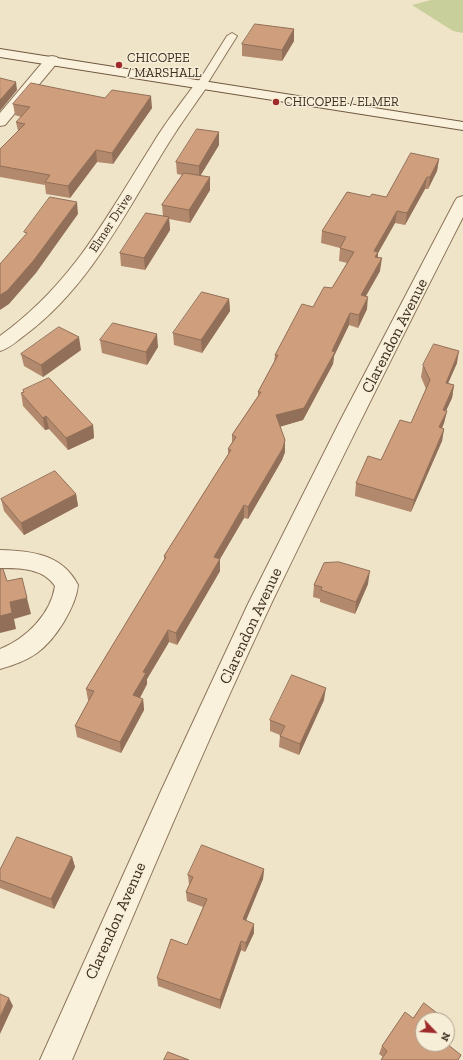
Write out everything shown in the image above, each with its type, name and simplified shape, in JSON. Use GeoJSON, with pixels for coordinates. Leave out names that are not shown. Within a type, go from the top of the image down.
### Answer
{"type":"FeatureCollection","features":[{"type":"Feature","properties":{"kind":"street"},"geometry":{"type":"LineString","coordinates":[[0,53],[463,126]]}},
{"type":"Feature","properties":{"kind":"street"},"geometry":{"type":"LineString","coordinates":[[0,122],[52,60]]}},
{"type":"Feature","properties":{"kind":"street","name":"Elmer Drive"},"geometry":{"type":"LineString","coordinates":[[0,345],[36,318],[69,284],[107,233],[161,144],[202,84]]}},
{"type":"Feature","properties":{"kind":"street","name":"Clarendon Avenue"},"geometry":{"type":"LineString","coordinates":[[56,1060],[166,807],[260,604],[347,428],[463,200]]}},
{"type":"Feature","properties":{"kind":"street"},"geometry":{"type":"LineString","coordinates":[[0,559],[24,559],[39,563],[54,570],[67,585],[66,594],[62,603],[44,633],[24,649],[0,659]]}},
{"type":"Feature","properties":{"kind":"lane"},"geometry":{"type":"LineString","coordinates":[[202,84],[232,36]]}},
{"type":"Feature","properties":{"kind":"green space"},"geometry":{"type":"Polygon","coordinates":[[[431,0],[463,0],[463,33],[453,31],[412,5],[431,0]]]}},
{"type":"Feature","properties":{"kind":"building"},"geometry":{"type":"Polygon","coordinates":[[[255,24],[294,29],[282,50],[242,44],[255,24]]]}},
{"type":"Feature","properties":{"kind":"building"},"geometry":{"type":"Polygon","coordinates":[[[0,78],[16,82],[0,100],[0,78]]]}},
{"type":"Feature","properties":{"kind":"building"},"geometry":{"type":"Polygon","coordinates":[[[31,83],[105,98],[112,90],[151,96],[112,153],[96,150],[68,186],[45,182],[50,175],[0,166],[0,149],[25,124],[16,122],[30,107],[13,104],[31,83]]]}},
{"type":"Feature","properties":{"kind":"building"},"geometry":{"type":"Polygon","coordinates":[[[197,129],[219,132],[199,166],[176,162],[197,129]]]}},
{"type":"Feature","properties":{"kind":"building"},"geometry":{"type":"Polygon","coordinates":[[[411,153],[439,159],[430,177],[427,177],[407,213],[397,211],[374,251],[378,252],[375,257],[382,258],[361,295],[368,297],[359,315],[350,313],[332,351],[335,352],[304,408],[276,415],[285,440],[283,448],[248,507],[244,505],[214,557],[220,559],[176,633],[168,630],[143,672],[146,673],[133,695],[143,699],[120,742],[75,726],[94,691],[86,689],[166,557],[164,556],[231,450],[228,449],[236,437],[232,435],[261,392],[258,392],[278,355],[275,355],[302,304],[313,307],[324,287],[332,288],[354,252],[340,248],[346,237],[322,231],[347,192],[370,197],[372,194],[386,197],[411,153]]]}},
{"type":"Feature","properties":{"kind":"building"},"geometry":{"type":"Polygon","coordinates":[[[184,173],[210,177],[189,210],[162,205],[184,173]]]}},
{"type":"Feature","properties":{"kind":"building"},"geometry":{"type":"Polygon","coordinates":[[[50,197],[77,202],[34,260],[7,291],[0,295],[0,264],[27,233],[24,232],[50,197]]]}},
{"type":"Feature","properties":{"kind":"building"},"geometry":{"type":"Polygon","coordinates":[[[146,213],[169,217],[144,258],[120,253],[146,213]]]}},
{"type":"Feature","properties":{"kind":"building"},"geometry":{"type":"Polygon","coordinates":[[[202,292],[229,299],[201,340],[173,333],[202,292]]]}},
{"type":"Feature","properties":{"kind":"building"},"geometry":{"type":"Polygon","coordinates":[[[113,323],[157,334],[146,352],[100,340],[113,323]]]}},
{"type":"Feature","properties":{"kind":"building"},"geometry":{"type":"Polygon","coordinates":[[[59,327],[79,337],[41,365],[21,354],[59,327]]]}},
{"type":"Feature","properties":{"kind":"building"},"geometry":{"type":"Polygon","coordinates":[[[434,344],[459,351],[446,383],[454,385],[443,410],[447,411],[439,427],[444,429],[414,500],[356,483],[368,456],[381,460],[400,420],[411,423],[430,380],[423,365],[434,344]]]}},
{"type":"Feature","properties":{"kind":"building"},"geometry":{"type":"Polygon","coordinates":[[[49,378],[93,425],[66,438],[46,416],[43,418],[21,393],[24,392],[23,390],[49,378]]]}},
{"type":"Feature","properties":{"kind":"building"},"geometry":{"type":"Polygon","coordinates":[[[55,471],[76,494],[21,523],[1,499],[55,471]]]}},
{"type":"Feature","properties":{"kind":"building"},"geometry":{"type":"Polygon","coordinates":[[[339,562],[370,571],[356,602],[321,590],[322,587],[314,585],[324,563],[339,562]]]}},
{"type":"Feature","properties":{"kind":"building"},"geometry":{"type":"Polygon","coordinates":[[[3,569],[7,581],[22,578],[27,598],[10,602],[12,613],[0,616],[0,570],[3,569]]]}},
{"type":"Feature","properties":{"kind":"building"},"geometry":{"type":"Polygon","coordinates":[[[292,675],[326,688],[300,744],[280,736],[285,726],[270,720],[292,675]]]}},
{"type":"Feature","properties":{"kind":"building"},"geometry":{"type":"Polygon","coordinates":[[[17,837],[72,857],[51,899],[0,880],[0,870],[17,837]]]}},
{"type":"Feature","properties":{"kind":"building"},"geometry":{"type":"Polygon","coordinates":[[[202,845],[264,869],[243,919],[254,924],[246,943],[241,941],[220,1000],[157,978],[171,939],[187,945],[207,899],[186,892],[193,877],[188,875],[202,845]]]}},
{"type":"Feature","properties":{"kind":"building"},"geometry":{"type":"Polygon","coordinates":[[[0,994],[9,998],[0,1017],[0,994]]]}},
{"type":"Feature","properties":{"kind":"building"},"geometry":{"type":"Polygon","coordinates":[[[424,1003],[436,1012],[417,1012],[424,1003]]]}},
{"type":"Feature","properties":{"kind":"building"},"geometry":{"type":"Polygon","coordinates":[[[405,1012],[413,1018],[415,1015],[415,1052],[455,1052],[455,1050],[461,1055],[458,1060],[381,1060],[387,1051],[382,1046],[405,1012]]]}},
{"type":"Feature","properties":{"kind":"building"},"geometry":{"type":"Polygon","coordinates":[[[168,1052],[189,1060],[164,1060],[168,1052]]]}},
{"type":"Feature","properties":{"kind":"place","name":"CHICOPEE / MARSHALL"},"geometry":{"type":"Point","coordinates":[119,65]}},
{"type":"Feature","properties":{"kind":"place","name":"CHICOPEE / ELMER"},"geometry":{"type":"Point","coordinates":[276,102]}}]}
